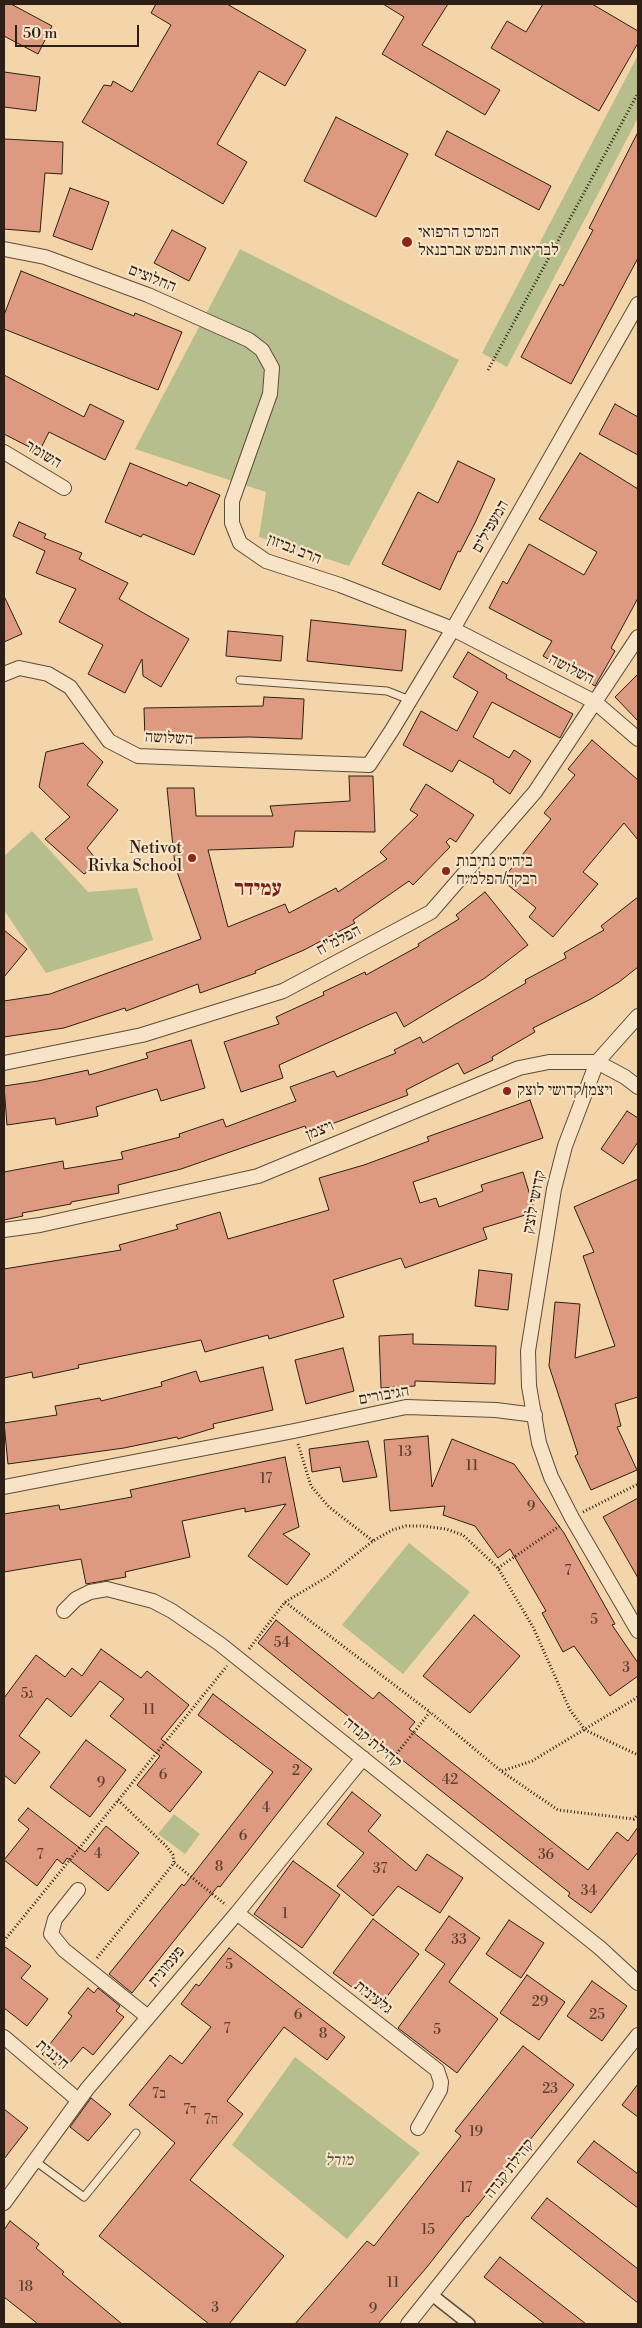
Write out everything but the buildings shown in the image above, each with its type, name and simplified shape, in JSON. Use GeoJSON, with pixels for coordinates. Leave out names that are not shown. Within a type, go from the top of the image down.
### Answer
{"type":"FeatureCollection","features":[{"type":"Feature","properties":{"kind":"street","name":"החלוצים"},"geometry":{"type":"LineString","coordinates":[[4,249],[45,257],[148,295],[249,340],[262,350],[272,368]]}},
{"type":"Feature","properties":{"kind":"street","name":"המעפילים"},"geometry":{"type":"LineString","coordinates":[[369,765],[453,629],[638,304]]}},
{"type":"Feature","properties":{"kind":"street","name":"הרב גביזון"},"geometry":{"type":"LineString","coordinates":[[272,368],[270,394],[232,500],[232,523],[240,543],[266,561],[340,586],[453,629]]}},
{"type":"Feature","properties":{"kind":"street","name":"השומר"},"geometry":{"type":"LineString","coordinates":[[4,452],[64,488]]}},
{"type":"Feature","properties":{"kind":"street","name":"השלושה"},"geometry":{"type":"LineString","coordinates":[[453,629],[595,702],[638,739]]}},
{"type":"Feature","properties":{"kind":"street","name":"הפלמ\"ח"},"geometry":{"type":"LineString","coordinates":[[4,1063],[142,1035],[282,992],[431,912],[535,792],[638,637]]}},
{"type":"Feature","properties":{"kind":"street","name":"השלושה"},"geometry":{"type":"LineString","coordinates":[[4,674],[19,668],[48,674],[70,687],[109,741],[138,756],[369,765]]}},
{"type":"Feature","properties":{"kind":"street","name":"קדושי לוצק"},"geometry":{"type":"LineString","coordinates":[[534,1416],[528,1386],[528,1351],[554,1189],[565,1146],[596,1062],[638,1016]]}},
{"type":"Feature","properties":{"kind":"street","name":"ויצמן"},"geometry":{"type":"LineString","coordinates":[[4,1230],[40,1225],[258,1176],[519,1068],[549,1062],[596,1062],[625,1077],[638,1087]]}},
{"type":"Feature","properties":{"kind":"street","name":"הגיבורים"},"geometry":{"type":"LineString","coordinates":[[4,1487],[294,1431],[406,1407],[496,1410],[534,1416]]}},
{"type":"Feature","properties":{"kind":"street"},"geometry":{"type":"LineString","coordinates":[[534,1416],[542,1452],[552,1477],[572,1518],[638,1631]]}},
{"type":"Feature","properties":{"kind":"street","name":"קהילת קנדה"},"geometry":{"type":"LineString","coordinates":[[64,1611],[76,1599],[90,1592],[107,1589],[128,1593],[172,1611],[235,1656],[363,1758],[600,1948],[638,1983]]}},
{"type":"Feature","properties":{"kind":"street","name":"פעמונית"},"geometry":{"type":"LineString","coordinates":[[4,2203],[78,2100],[237,1913],[363,1758]]}},
{"type":"Feature","properties":{"kind":"street"},"geometry":{"type":"LineString","coordinates":[[78,1890],[55,1919],[51,1934],[64,1950],[148,2017]]}},
{"type":"Feature","properties":{"kind":"street","name":"גלעינית"},"geometry":{"type":"LineString","coordinates":[[237,1913],[437,2070],[441,2082],[440,2090],[418,2128]]}},
{"type":"Feature","properties":{"kind":"street","name":"קהילת קנדה"},"geometry":{"type":"LineString","coordinates":[[408,2324],[638,2035]]}},
{"type":"Feature","properties":{"kind":"street","name":"חיננית"},"geometry":{"type":"LineString","coordinates":[[4,2037],[78,2100]]}},
{"type":"Feature","properties":{"kind":"street"},"geometry":{"type":"LineString","coordinates":[[432,2295],[469,2324]]}},
{"type":"Feature","properties":{"kind":"lane"},"geometry":{"type":"LineString","coordinates":[[240,680],[387,691],[410,700]]}},
{"type":"Feature","properties":{"kind":"lane"},"geometry":{"type":"LineString","coordinates":[[35,2161],[84,2197],[136,2133]]}},
{"type":"Feature","properties":{"kind":"path"},"geometry":{"type":"LineString","coordinates":[[488,370],[638,93]]}},
{"type":"Feature","properties":{"kind":"path"},"geometry":{"type":"LineString","coordinates":[[294,1431],[311,1486],[329,1507],[373,1541]]}},
{"type":"Feature","properties":{"kind":"path"},"geometry":{"type":"LineString","coordinates":[[498,1568],[572,1518],[638,1484]]}},
{"type":"Feature","properties":{"kind":"path"},"geometry":{"type":"LineString","coordinates":[[4,1941],[235,1656],[252,1647],[285,1602],[327,1577],[373,1541],[392,1530],[406,1526],[446,1529],[463,1535],[498,1568],[532,1628],[570,1710],[585,1730],[638,1755]]}},
{"type":"Feature","properties":{"kind":"path"},"geometry":{"type":"LineString","coordinates":[[285,1602],[430,1712],[501,1771],[558,1810],[634,1819],[638,1814]]}},
{"type":"Feature","properties":{"kind":"path"},"geometry":{"type":"LineString","coordinates":[[501,1771],[532,1760],[638,1697]]}},
{"type":"Feature","properties":{"kind":"path"},"geometry":{"type":"LineString","coordinates":[[381,1773],[430,1712]]}},
{"type":"Feature","properties":{"kind":"path"},"geometry":{"type":"LineString","coordinates":[[118,1800],[167,1847],[174,1863],[237,1913]]}},
{"type":"Feature","properties":{"kind":"path"},"geometry":{"type":"LineString","coordinates":[[88,1969],[174,1863]]}},
{"type":"Feature","properties":{"kind":"green space"},"geometry":{"type":"Polygon","coordinates":[[[638,55],[638,118],[507,367],[482,353],[638,55]]]}},
{"type":"Feature","properties":{"kind":"green space"},"geometry":{"type":"Polygon","coordinates":[[[240,249],[459,360],[349,566],[259,537],[266,492],[135,449],[240,249]]]}},
{"type":"Feature","properties":{"kind":"green space"},"geometry":{"type":"Polygon","coordinates":[[[32,831],[88,892],[137,888],[153,940],[46,973],[4,910],[4,856],[32,831]]]}},
{"type":"Feature","properties":{"kind":"green space"},"geometry":{"type":"Polygon","coordinates":[[[409,1543],[470,1592],[403,1674],[342,1625],[409,1543]]]}},
{"type":"Feature","properties":{"kind":"green space"},"geometry":{"type":"Polygon","coordinates":[[[174,1814],[200,1834],[185,1854],[158,1834],[174,1814]]]}},
{"type":"Feature","properties":{"kind":"green space","name":"מורל"},"geometry":{"type":"Polygon","coordinates":[[[295,2057],[420,2153],[347,2239],[232,2145],[295,2057]]]}},
{"type":"Feature","properties":{"kind":"place","name":"המרכז הרפואי לבריאות הנפש אברבנאל"},"geometry":{"type":"Point","coordinates":[407,242]}},
{"type":"Feature","properties":{"kind":"place","name":"Netivot Rivka School"},"geometry":{"type":"Point","coordinates":[192,858]}},
{"type":"Feature","properties":{"kind":"place","name":"ביה״ס נתיבות רבקה/הפלמ״ח"},"geometry":{"type":"Point","coordinates":[446,871]}},
{"type":"Feature","properties":{"kind":"place","name":"ויצמן/קדושי לוצק"},"geometry":{"type":"Point","coordinates":[507,1091]}},
{"type":"Feature","properties":{"kind":"district","name":"עמידר"},"geometry":{"type":"Point","coordinates":[258,890]}}]}
